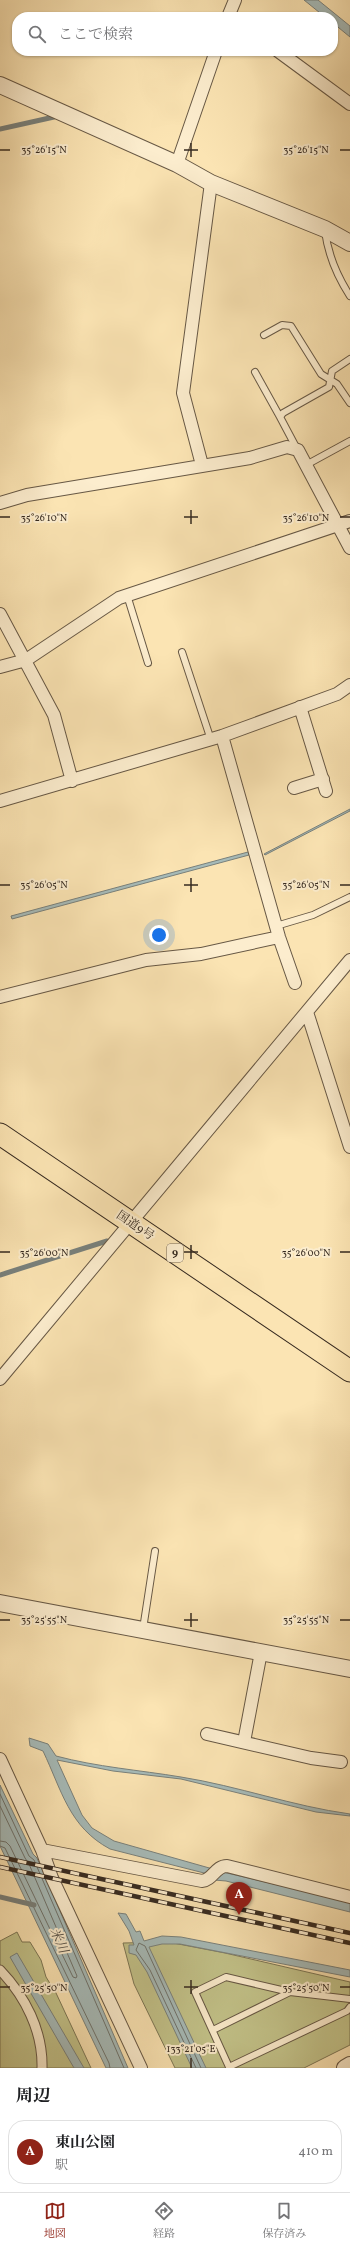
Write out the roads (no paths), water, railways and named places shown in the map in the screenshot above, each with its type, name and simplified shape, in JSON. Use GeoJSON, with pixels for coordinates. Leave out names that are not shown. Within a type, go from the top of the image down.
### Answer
{"type":"FeatureCollection","features":[{"type":"Feature","properties":{"kind":"highway","name":"国道9号"},"geometry":{"type":"LineString","coordinates":[[0,1134],[350,1371]]}},
{"type":"Feature","properties":{"kind":"street"},"geometry":{"type":"LineString","coordinates":[[230,12],[235,0]]}},
{"type":"Feature","properties":{"kind":"street"},"geometry":{"type":"LineString","coordinates":[[177,164],[214,56]]}},
{"type":"Feature","properties":{"kind":"street"},"geometry":{"type":"LineString","coordinates":[[285,56],[350,104]]}},
{"type":"Feature","properties":{"kind":"street"},"geometry":{"type":"LineString","coordinates":[[0,85],[177,164],[211,183],[325,229],[350,243]]}},
{"type":"Feature","properties":{"kind":"street"},"geometry":{"type":"LineString","coordinates":[[202,464],[183,392],[211,183]]}},
{"type":"Feature","properties":{"kind":"street"},"geometry":{"type":"LineString","coordinates":[[0,502],[27,495],[202,464],[250,458],[287,447],[298,450],[345,524],[350,548]]}},
{"type":"Feature","properties":{"kind":"street"},"geometry":{"type":"LineString","coordinates":[[0,667],[26,660],[119,598],[345,524]]}},
{"type":"Feature","properties":{"kind":"street"},"geometry":{"type":"LineString","coordinates":[[0,614],[26,660],[54,715],[72,781]]}},
{"type":"Feature","properties":{"kind":"street"},"geometry":{"type":"LineString","coordinates":[[0,801],[217,738],[338,694],[350,685]]}},
{"type":"Feature","properties":{"kind":"street"},"geometry":{"type":"LineString","coordinates":[[300,707],[326,790]]}},
{"type":"Feature","properties":{"kind":"street"},"geometry":{"type":"LineString","coordinates":[[217,738],[295,984]]}},
{"type":"Feature","properties":{"kind":"street"},"geometry":{"type":"LineString","coordinates":[[294,788],[323,779]]}},
{"type":"Feature","properties":{"kind":"street"},"geometry":{"type":"LineString","coordinates":[[0,997],[146,960],[201,954],[278,931]]}},
{"type":"Feature","properties":{"kind":"street"},"geometry":{"type":"LineString","coordinates":[[0,1379],[129,1222],[350,960]]}},
{"type":"Feature","properties":{"kind":"street"},"geometry":{"type":"LineString","coordinates":[[307,1012],[350,1147]]}},
{"type":"Feature","properties":{"kind":"street"},"geometry":{"type":"LineString","coordinates":[[0,1603],[350,1669]]}},
{"type":"Feature","properties":{"kind":"street"},"geometry":{"type":"LineString","coordinates":[[244,1742],[261,1652]]}},
{"type":"Feature","properties":{"kind":"street"},"geometry":{"type":"LineString","coordinates":[[207,1734],[311,1758],[341,1762]]}},
{"type":"Feature","properties":{"kind":"street"},"geometry":{"type":"LineString","coordinates":[[0,1759],[42,1850],[52,1878],[141,2068]]}},
{"type":"Feature","properties":{"kind":"street"},"geometry":{"type":"LineString","coordinates":[[42,1850],[202,1881],[209,1879],[219,1868],[227,1866],[350,1897]]}},
{"type":"Feature","properties":{"kind":"street"},"geometry":{"type":"LineString","coordinates":[[0,1970],[16,1987],[32,2015],[42,2058],[42,2068]]}},
{"type":"Feature","properties":{"kind":"street"},"geometry":{"type":"LineString","coordinates":[[345,2068],[350,2065]]}},
{"type":"Feature","properties":{"kind":"lane"},"geometry":{"type":"LineString","coordinates":[[325,229],[326,243],[338,278],[350,296]]}},
{"type":"Feature","properties":{"kind":"lane"},"geometry":{"type":"LineString","coordinates":[[264,335],[282,325],[291,326],[321,374],[337,384],[350,403]]}},
{"type":"Feature","properties":{"kind":"lane"},"geometry":{"type":"LineString","coordinates":[[280,417],[283,413],[330,387],[332,371],[350,358]]}},
{"type":"Feature","properties":{"kind":"lane"},"geometry":{"type":"LineString","coordinates":[[255,372],[298,450]]}},
{"type":"Feature","properties":{"kind":"lane"},"geometry":{"type":"LineString","coordinates":[[306,464],[350,442]]}},
{"type":"Feature","properties":{"kind":"lane"},"geometry":{"type":"LineString","coordinates":[[127,595],[148,663]]}},
{"type":"Feature","properties":{"kind":"lane"},"geometry":{"type":"LineString","coordinates":[[182,652],[217,738]]}},
{"type":"Feature","properties":{"kind":"lane"},"geometry":{"type":"LineString","coordinates":[[278,931],[350,897]]}},
{"type":"Feature","properties":{"kind":"lane"},"geometry":{"type":"LineString","coordinates":[[143,1629],[155,1551]]}},
{"type":"Feature","properties":{"kind":"lane"},"geometry":{"type":"LineString","coordinates":[[350,1999],[290,1992],[226,1977],[195,1992],[229,2067],[350,2008]]}},
{"type":"Feature","properties":{"kind":"lane"},"geometry":{"type":"LineString","coordinates":[[212,2030],[290,1992]]}},
{"type":"Feature","properties":{"kind":"water"},"geometry":{"type":"Polygon","coordinates":[[[304,0],[318,0],[333,12],[319,12],[304,0]]]}},
{"type":"Feature","properties":{"kind":"water"},"geometry":{"type":"Polygon","coordinates":[[[338,16],[350,26],[350,37],[338,27],[338,16]]]}},
{"type":"Feature","properties":{"kind":"water"},"geometry":{"type":"Polygon","coordinates":[[[350,809],[350,811],[265,855],[264,854],[350,809]]]}},
{"type":"Feature","properties":{"kind":"water"},"geometry":{"type":"Polygon","coordinates":[[[248,852],[249,855],[12,919],[11,916],[248,852]]]}},
{"type":"Feature","properties":{"kind":"water"},"geometry":{"type":"Polygon","coordinates":[[[29,1738],[48,1744],[56,1756],[71,1760],[223,1785],[307,1806],[350,1814],[350,1816],[316,1812],[181,1779],[113,1771],[57,1760],[82,1815],[92,1828],[114,1841],[227,1873],[350,1902],[350,1912],[226,1881],[214,1880],[208,1874],[110,1849],[96,1840],[76,1819],[68,1807],[43,1751],[30,1746],[29,1738]]]}},
{"type":"Feature","properties":{"kind":"water","name":"米川"},"geometry":{"type":"Polygon","coordinates":[[[0,1785],[33,1854],[37,1858],[128,2068],[106,2068],[0,1846],[0,1785]]]}},
{"type":"Feature","properties":{"kind":"water"},"geometry":{"type":"Polygon","coordinates":[[[118,1913],[126,1914],[136,1932],[140,1931],[144,1941],[162,1936],[181,1937],[350,1970],[350,1977],[180,1944],[162,1944],[149,1947],[206,2068],[192,2068],[147,1972],[136,1955],[129,1953],[129,1945],[134,1945],[129,1931],[118,1913]]]}},
{"type":"Feature","properties":{"kind":"water"},"geometry":{"type":"Polygon","coordinates":[[[17,1953],[84,2068],[74,2068],[10,1957],[17,1953]]]}},
{"type":"Feature","properties":{"kind":"waterway"},"geometry":{"type":"LineString","coordinates":[[0,129],[54,117]]}},
{"type":"Feature","properties":{"kind":"waterway"},"geometry":{"type":"LineString","coordinates":[[0,1275],[107,1241]]}},
{"type":"Feature","properties":{"kind":"waterway"},"geometry":{"type":"LineString","coordinates":[[0,1897],[34,1905]]}},
{"type":"Feature","properties":{"kind":"railway"},"geometry":{"type":"LineString","coordinates":[[0,1857],[350,1933]]}},
{"type":"Feature","properties":{"kind":"railway"},"geometry":{"type":"LineString","coordinates":[[0,1867],[350,1943]]}},
{"type":"Feature","properties":{"kind":"place","name":"東山公園"},"geometry":{"type":"Point","coordinates":[239,1915]}}]}
